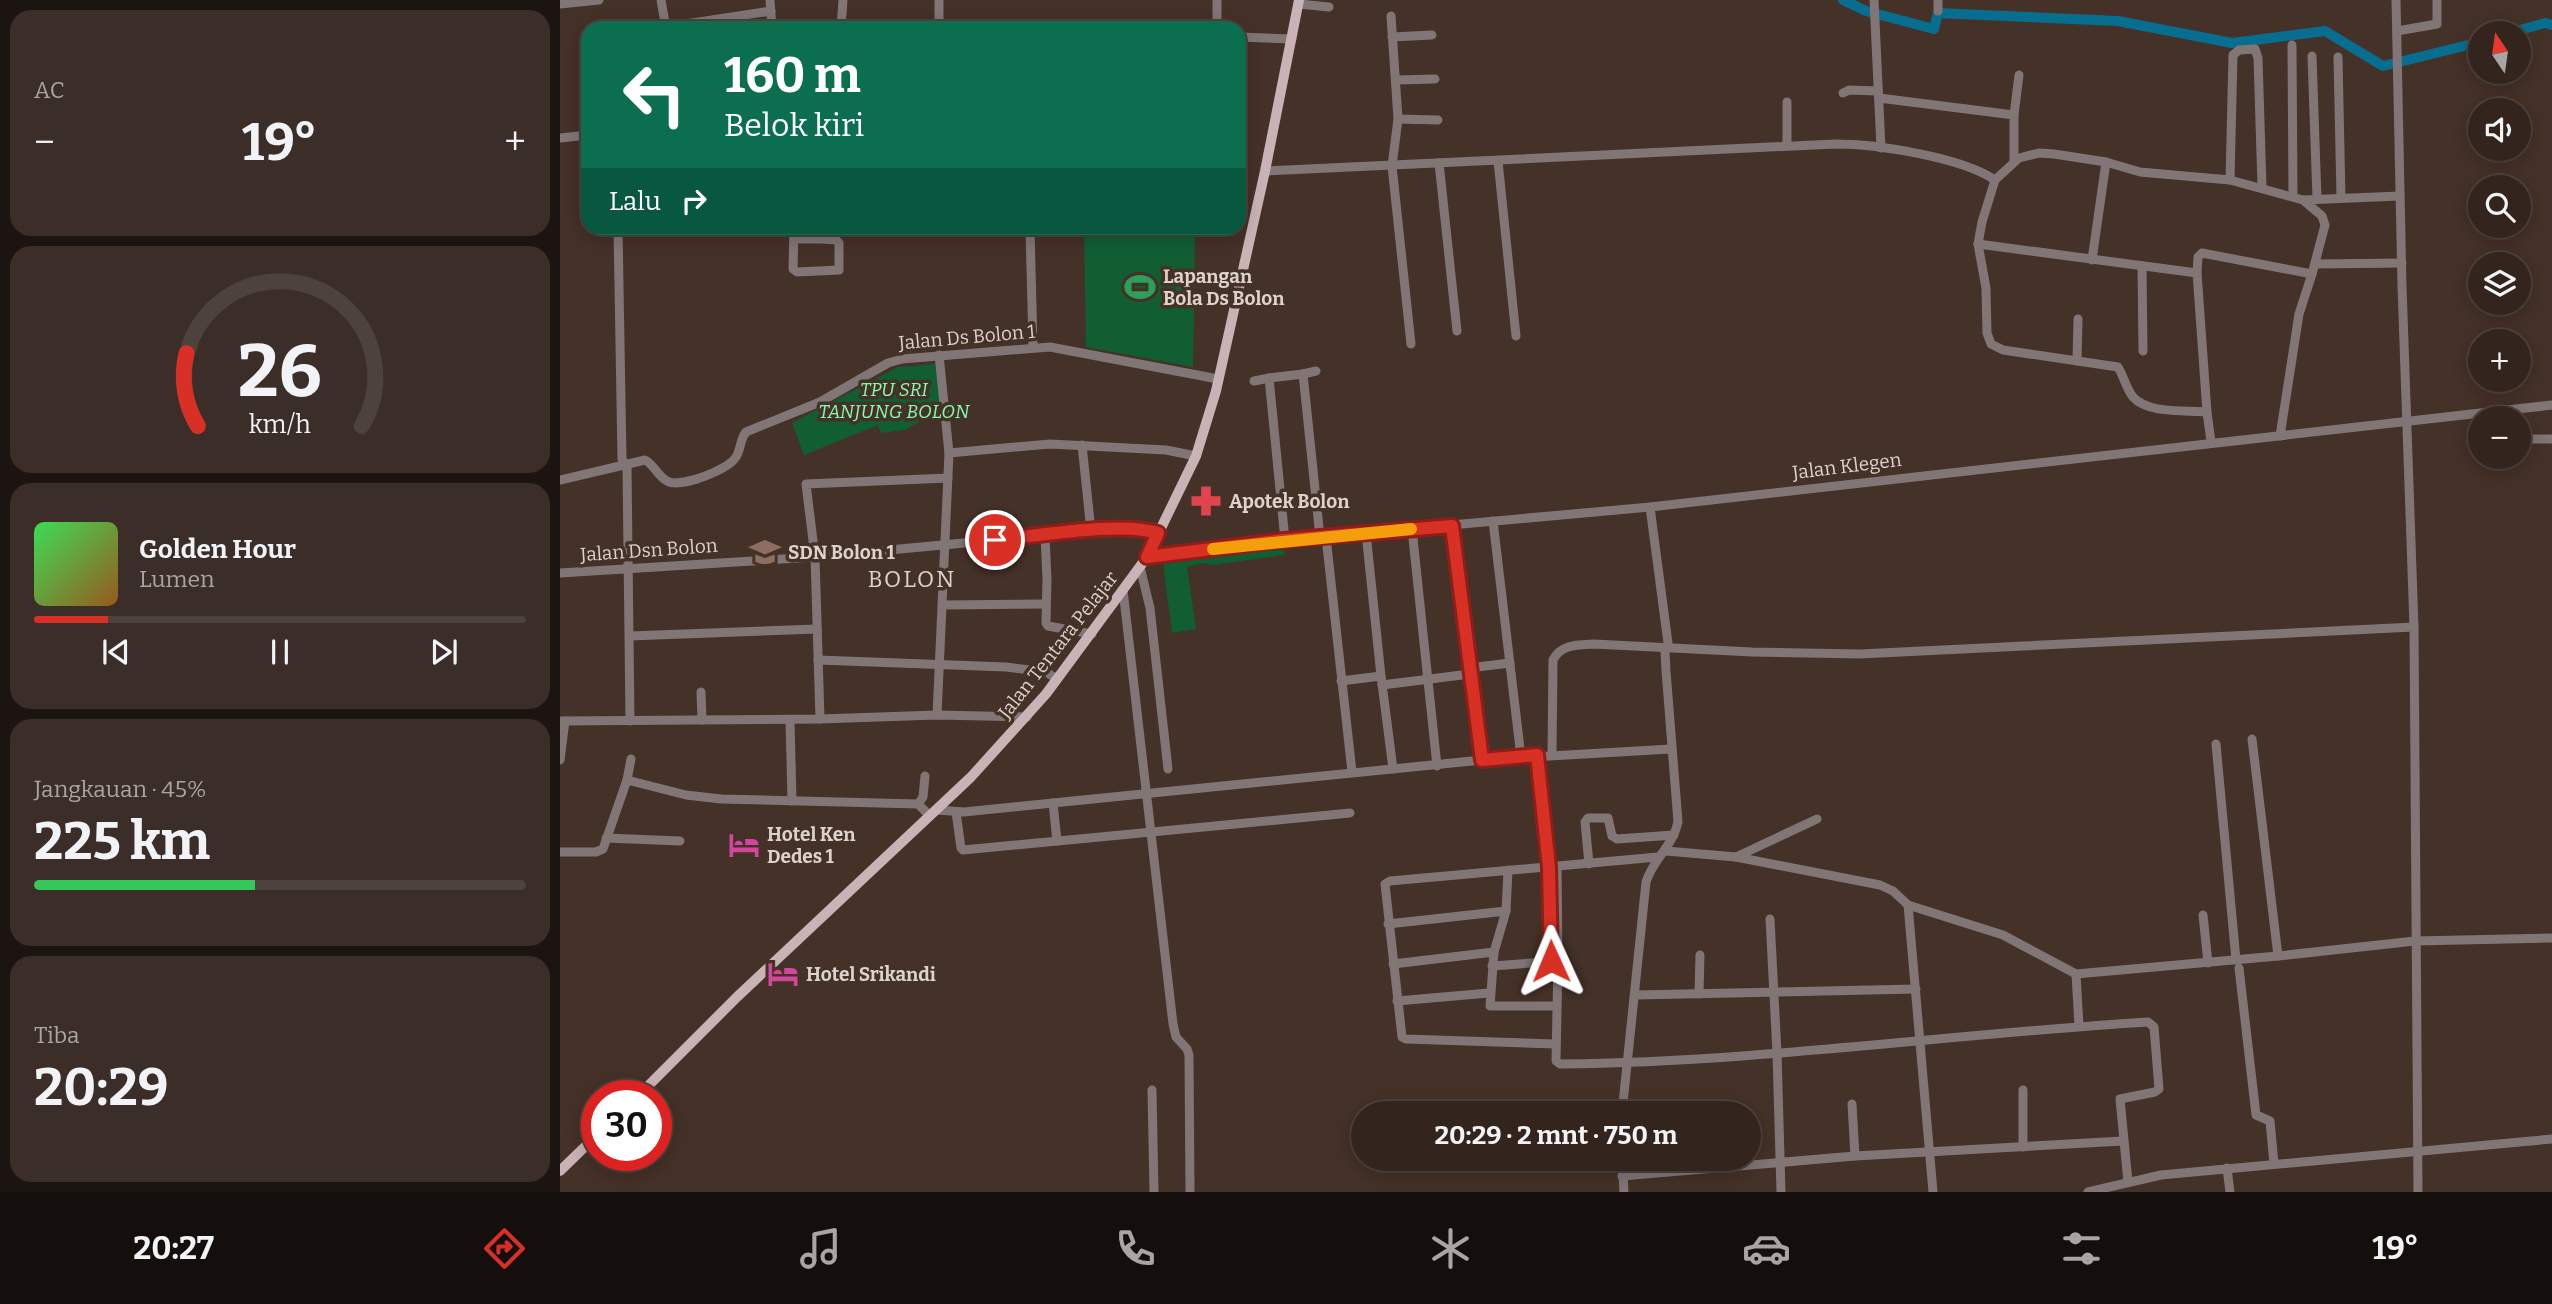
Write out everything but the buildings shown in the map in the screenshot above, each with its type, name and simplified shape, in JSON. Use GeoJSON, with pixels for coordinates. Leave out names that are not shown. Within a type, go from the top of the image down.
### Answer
{"type":"FeatureCollection","features":[{"type":"Feature","properties":{"kind":"main road","name":"Jalan Tentara Pelajar"},"geometry":{"type":"LineString","coordinates":[[654,1080],[737,997],[934,813],[1027,717],[1092,634],[1143,562],[1196,456],[1218,379],[1265,172],[1299,2]]}},
{"type":"Feature","properties":{"kind":"main road"},"geometry":{"type":"LineString","coordinates":[[560,1171],[581,1151]]}},
{"type":"Feature","properties":{"kind":"street"},"geometry":{"type":"LineString","coordinates":[[560,4],[599,0]]}},
{"type":"Feature","properties":{"kind":"street"},"geometry":{"type":"LineString","coordinates":[[661,0],[665,21]]}},
{"type":"Feature","properties":{"kind":"street"},"geometry":{"type":"LineString","coordinates":[[770,0],[772,21]]}},
{"type":"Feature","properties":{"kind":"street"},"geometry":{"type":"LineString","coordinates":[[841,21],[842,0]]}},
{"type":"Feature","properties":{"kind":"street"},"geometry":{"type":"LineString","coordinates":[[939,0],[939,21]]}},
{"type":"Feature","properties":{"kind":"street"},"geometry":{"type":"LineString","coordinates":[[1217,0],[1217,21]]}},
{"type":"Feature","properties":{"kind":"street"},"geometry":{"type":"LineString","coordinates":[[1938,0],[1938,11]]}},
{"type":"Feature","properties":{"kind":"street"},"geometry":{"type":"LineString","coordinates":[[2396,0],[2414,627],[2418,1192]]}},
{"type":"Feature","properties":{"kind":"street"},"geometry":{"type":"LineString","coordinates":[[2396,31],[2437,24],[2437,0]]}},
{"type":"Feature","properties":{"kind":"street"},"geometry":{"type":"LineString","coordinates":[[1299,2],[1329,7]]}},
{"type":"Feature","properties":{"kind":"street"},"geometry":{"type":"LineString","coordinates":[[1875,9],[1881,148]]}},
{"type":"Feature","properties":{"kind":"street"},"geometry":{"type":"LineString","coordinates":[[705,21],[771,11]]}},
{"type":"Feature","properties":{"kind":"street"},"geometry":{"type":"LineString","coordinates":[[1391,16],[1398,120],[1392,166],[1411,344]]}},
{"type":"Feature","properties":{"kind":"street"},"geometry":{"type":"LineString","coordinates":[[1392,37],[1432,35]]}},
{"type":"Feature","properties":{"kind":"street"},"geometry":{"type":"LineString","coordinates":[[1246,37],[1292,38]]}},
{"type":"Feature","properties":{"kind":"street"},"geometry":{"type":"LineString","coordinates":[[2292,45],[2298,198]]}},
{"type":"Feature","properties":{"kind":"street"},"geometry":{"type":"LineString","coordinates":[[2230,180],[2233,55],[2239,50],[2255,49],[2258,58],[2262,187]]}},
{"type":"Feature","properties":{"kind":"street"},"geometry":{"type":"LineString","coordinates":[[2312,56],[2316,199]]}},
{"type":"Feature","properties":{"kind":"street"},"geometry":{"type":"LineString","coordinates":[[2338,57],[2341,198]]}},
{"type":"Feature","properties":{"kind":"street"},"geometry":{"type":"LineString","coordinates":[[2014,160],[2014,115],[2019,75]]}},
{"type":"Feature","properties":{"kind":"street"},"geometry":{"type":"LineString","coordinates":[[1396,80],[1435,79]]}},
{"type":"Feature","properties":{"kind":"street"},"geometry":{"type":"LineString","coordinates":[[1843,93],[1849,90],[2014,115]]}},
{"type":"Feature","properties":{"kind":"street"},"geometry":{"type":"LineString","coordinates":[[1787,102],[1787,145]]}},
{"type":"Feature","properties":{"kind":"street"},"geometry":{"type":"LineString","coordinates":[[1398,120],[1438,120]]}},
{"type":"Feature","properties":{"kind":"street"},"geometry":{"type":"LineString","coordinates":[[560,138],[581,136]]}},
{"type":"Feature","properties":{"kind":"street"},"geometry":{"type":"LineString","coordinates":[[1265,172],[1787,145],[1853,144],[1965,165],[1995,180]]}},
{"type":"Feature","properties":{"kind":"street"},"geometry":{"type":"LineString","coordinates":[[2207,412],[2143,405],[2131,394],[2118,367],[2003,350],[1991,344],[1987,333],[1986,288],[1978,244],[1995,180],[2014,160],[2039,153],[2081,157],[2140,172],[2230,180],[2298,198],[2400,196]]}},
{"type":"Feature","properties":{"kind":"street"},"geometry":{"type":"LineString","coordinates":[[1498,161],[1517,335]]}},
{"type":"Feature","properties":{"kind":"street"},"geometry":{"type":"LineString","coordinates":[[2092,260],[2106,162]]}},
{"type":"Feature","properties":{"kind":"street"},"geometry":{"type":"LineString","coordinates":[[1439,163],[1457,331]]}},
{"type":"Feature","properties":{"kind":"street"},"geometry":{"type":"LineString","coordinates":[[2280,436],[2300,314],[2325,229],[2322,216],[2298,198]]}},
{"type":"Feature","properties":{"kind":"street"},"geometry":{"type":"LineString","coordinates":[[618,235],[622,459],[627,467],[630,569],[630,721]]}},
{"type":"Feature","properties":{"kind":"street"},"geometry":{"type":"LineString","coordinates":[[794,235],[794,239],[794,270],[799,273],[838,270],[839,243],[836,240],[794,239]]}},
{"type":"Feature","properties":{"kind":"street"},"geometry":{"type":"LineString","coordinates":[[1030,235],[1033,347]]}},
{"type":"Feature","properties":{"kind":"street"},"geometry":{"type":"LineString","coordinates":[[1978,244],[2197,273]]}},
{"type":"Feature","properties":{"kind":"street"},"geometry":{"type":"LineString","coordinates":[[2211,442],[2197,273],[2198,257],[2202,253],[2314,269],[2402,263]]}},
{"type":"Feature","properties":{"kind":"street"},"geometry":{"type":"LineString","coordinates":[[2143,266],[2143,351]]}},
{"type":"Feature","properties":{"kind":"street"},"geometry":{"type":"LineString","coordinates":[[2077,361],[2078,319]]}},
{"type":"Feature","properties":{"kind":"street","name":"Jalan Ds Bolon 1"},"geometry":{"type":"LineString","coordinates":[[560,480],[645,460],[669,482],[689,481],[727,467],[733,461],[746,432],[820,402],[895,360],[1033,347],[1066,348],[1218,379]]}},
{"type":"Feature","properties":{"kind":"street"},"geometry":{"type":"LineString","coordinates":[[937,715],[948,478],[939,355]]}},
{"type":"Feature","properties":{"kind":"street"},"geometry":{"type":"LineString","coordinates":[[1254,381],[1316,371]]}},
{"type":"Feature","properties":{"kind":"street"},"geometry":{"type":"LineString","coordinates":[[1303,374],[1352,772]]}},
{"type":"Feature","properties":{"kind":"street"},"geometry":{"type":"LineString","coordinates":[[1269,378],[1284,540]]}},
{"type":"Feature","properties":{"kind":"street","name":"Jalan Klegen"},"geometry":{"type":"LineString","coordinates":[[2531,409],[2552,405]]}},
{"type":"Feature","properties":{"kind":"street","name":"Jalan Klegen"},"geometry":{"type":"LineString","coordinates":[[1143,562],[1284,540],[1650,507],[2407,420],[2468,416]]}},
{"type":"Feature","properties":{"kind":"street"},"geometry":{"type":"LineString","coordinates":[[2531,439],[2552,439]]}},
{"type":"Feature","properties":{"kind":"street"},"geometry":{"type":"LineString","coordinates":[[948,453],[1023,446],[1082,445],[1174,451],[1196,456]]}},
{"type":"Feature","properties":{"kind":"street"},"geometry":{"type":"LineString","coordinates":[[1082,445],[1091,531]]}},
{"type":"Feature","properties":{"kind":"street"},"geometry":{"type":"LineString","coordinates":[[820,719],[815,557],[806,484],[948,478]]}},
{"type":"Feature","properties":{"kind":"street"},"geometry":{"type":"LineString","coordinates":[[1623,1101],[1646,882],[1674,835],[1678,822],[1665,658],[1668,643],[1650,507]]}},
{"type":"Feature","properties":{"kind":"street"},"geometry":{"type":"LineString","coordinates":[[1493,521],[1521,757]]}},
{"type":"Feature","properties":{"kind":"street"},"geometry":{"type":"LineString","coordinates":[[1452,526],[1482,760]]}},
{"type":"Feature","properties":{"kind":"street","name":"Jalan Dsn Bolon"},"geometry":{"type":"LineString","coordinates":[[560,573],[815,557],[1091,531],[1144,529],[1158,533]]}},
{"type":"Feature","properties":{"kind":"street"},"geometry":{"type":"LineString","coordinates":[[1412,529],[1437,766]]}},
{"type":"Feature","properties":{"kind":"street"},"geometry":{"type":"LineString","coordinates":[[1366,533],[1393,769]]}},
{"type":"Feature","properties":{"kind":"street"},"geometry":{"type":"LineString","coordinates":[[1045,535],[1046,623],[1048,626],[1092,634]]}},
{"type":"Feature","properties":{"kind":"street"},"geometry":{"type":"LineString","coordinates":[[1143,562],[1168,769]]}},
{"type":"Feature","properties":{"kind":"street"},"geometry":{"type":"LineString","coordinates":[[1124,590],[1173,1024],[1176,1037],[1189,1055],[1190,1192]]}},
{"type":"Feature","properties":{"kind":"street"},"geometry":{"type":"LineString","coordinates":[[944,605],[1046,604]]}},
{"type":"Feature","properties":{"kind":"street"},"geometry":{"type":"LineString","coordinates":[[1552,755],[1553,660],[1558,651],[1569,646],[1594,644],[1860,654],[2414,627]]}},
{"type":"Feature","properties":{"kind":"street"},"geometry":{"type":"LineString","coordinates":[[630,636],[817,629]]}},
{"type":"Feature","properties":{"kind":"street"},"geometry":{"type":"LineString","coordinates":[[818,660],[1006,667],[1046,672],[1057,678]]}},
{"type":"Feature","properties":{"kind":"street"},"geometry":{"type":"LineString","coordinates":[[1341,681],[1426,681],[1510,663]]}},
{"type":"Feature","properties":{"kind":"street"},"geometry":{"type":"LineString","coordinates":[[701,692],[702,720]]}},
{"type":"Feature","properties":{"kind":"street"},"geometry":{"type":"LineString","coordinates":[[560,760],[562,721],[790,720],[937,715],[1027,717]]}},
{"type":"Feature","properties":{"kind":"street"},"geometry":{"type":"LineString","coordinates":[[790,720],[792,801]]}},
{"type":"Feature","properties":{"kind":"street"},"geometry":{"type":"LineString","coordinates":[[2252,739],[2278,956]]}},
{"type":"Feature","properties":{"kind":"street"},"geometry":{"type":"LineString","coordinates":[[2216,744],[2256,1115],[2270,1121],[2274,1164]]}},
{"type":"Feature","properties":{"kind":"street"},"geometry":{"type":"LineString","coordinates":[[627,779],[702,798],[918,804],[934,813],[1537,755],[1671,749]]}},
{"type":"Feature","properties":{"kind":"street"},"geometry":{"type":"LineString","coordinates":[[1537,755],[1554,881],[1557,1064],[1627,1064],[2148,1022],[2154,1027],[2159,1088],[2155,1092],[2120,1099],[2128,1182]]}},
{"type":"Feature","properties":{"kind":"street"},"geometry":{"type":"LineString","coordinates":[[560,852],[600,852],[627,779],[631,759]]}},
{"type":"Feature","properties":{"kind":"street"},"geometry":{"type":"LineString","coordinates":[[918,804],[923,797],[925,776]]}},
{"type":"Feature","properties":{"kind":"street"},"geometry":{"type":"LineString","coordinates":[[1053,803],[1057,841]]}},
{"type":"Feature","properties":{"kind":"street"},"geometry":{"type":"LineString","coordinates":[[956,812],[963,850],[1350,813]]}},
{"type":"Feature","properties":{"kind":"street"},"geometry":{"type":"LineString","coordinates":[[1589,864],[1588,818],[1608,818],[1612,836],[1617,839],[1674,835]]}},
{"type":"Feature","properties":{"kind":"street"},"geometry":{"type":"LineString","coordinates":[[1736,857],[1817,819]]}},
{"type":"Feature","properties":{"kind":"street"},"geometry":{"type":"LineString","coordinates":[[606,838],[680,841]]}},
{"type":"Feature","properties":{"kind":"street"},"geometry":{"type":"LineString","coordinates":[[1555,1044],[1406,1039],[1400,1034],[1384,887],[1386,882],[1589,864],[1662,854],[1736,857],[1880,885],[1893,891],[1908,905],[2003,935],[2076,974],[2208,963],[2238,964],[2278,956],[2415,941],[2552,939]]}},
{"type":"Feature","properties":{"kind":"street"},"geometry":{"type":"LineString","coordinates":[[1508,870],[1506,911],[1494,952],[1489,1004],[1492,1007],[1556,1006]]}},
{"type":"Feature","properties":{"kind":"street"},"geometry":{"type":"LineString","coordinates":[[1908,905],[1933,1192]]}},
{"type":"Feature","properties":{"kind":"street"},"geometry":{"type":"LineString","coordinates":[[1388,924],[1506,911]]}},
{"type":"Feature","properties":{"kind":"street"},"geometry":{"type":"LineString","coordinates":[[2203,915],[2208,963]]}},
{"type":"Feature","properties":{"kind":"street"},"geometry":{"type":"LineString","coordinates":[[1770,919],[1781,1192]]}},
{"type":"Feature","properties":{"kind":"street"},"geometry":{"type":"LineString","coordinates":[[1393,964],[1494,952]]}},
{"type":"Feature","properties":{"kind":"street"},"geometry":{"type":"LineString","coordinates":[[1699,994],[1700,955]]}},
{"type":"Feature","properties":{"kind":"street"},"geometry":{"type":"LineString","coordinates":[[1492,966],[1554,961]]}},
{"type":"Feature","properties":{"kind":"street"},"geometry":{"type":"LineString","coordinates":[[2076,974],[2079,1027]]}},
{"type":"Feature","properties":{"kind":"street"},"geometry":{"type":"LineString","coordinates":[[1636,995],[1916,989]]}},
{"type":"Feature","properties":{"kind":"street"},"geometry":{"type":"LineString","coordinates":[[1397,1001],[1489,993]]}},
{"type":"Feature","properties":{"kind":"street"},"geometry":{"type":"LineString","coordinates":[[1152,1090],[1154,1192]]}},
{"type":"Feature","properties":{"kind":"street"},"geometry":{"type":"LineString","coordinates":[[2023,1090],[2023,1147]]}},
{"type":"Feature","properties":{"kind":"street"},"geometry":{"type":"LineString","coordinates":[[1852,1104],[1855,1156]]}},
{"type":"Feature","properties":{"kind":"street"},"geometry":{"type":"LineString","coordinates":[[2088,1192],[2161,1175],[2552,1139]]}},
{"type":"Feature","properties":{"kind":"street"},"geometry":{"type":"LineString","coordinates":[[1622,1176],[1855,1156],[2123,1141]]}},
{"type":"Feature","properties":{"kind":"street"},"geometry":{"type":"LineString","coordinates":[[2227,1168],[2230,1192]]}},
{"type":"Feature","properties":{"kind":"street"},"geometry":{"type":"LineString","coordinates":[[1622,1171],[1624,1192]]}},
{"type":"Feature","properties":{"kind":"green space","name":"Lapangan Bola Ds Bolon"},"geometry":{"type":"Polygon","coordinates":[[[1084,235],[1195,235],[1193,367],[1086,347],[1084,235]]]}},
{"type":"Feature","properties":{"kind":"green space","name":"TPU SRI TANJUNG BOLON"},"geometry":{"type":"Polygon","coordinates":[[[935,364],[941,406],[917,416],[919,422],[905,430],[881,433],[878,425],[804,455],[792,423],[898,367],[935,364]]]}},
{"type":"Feature","properties":{"kind":"green space"},"geometry":{"type":"Polygon","coordinates":[[[1250,548],[1257,551],[1284,550],[1284,555],[1187,567],[1196,629],[1172,633],[1163,563],[1201,554],[1250,548]]]}},
{"type":"Feature","properties":{"kind":"waterway"},"geometry":{"type":"LineString","coordinates":[[1843,0],[1866,11],[1934,29],[1938,13],[2118,21],[2232,43],[2325,31],[2383,66],[2468,45]]}},
{"type":"Feature","properties":{"kind":"waterway"},"geometry":{"type":"LineString","coordinates":[[2531,27],[2545,23],[2552,25]]}},
{"type":"Feature","properties":{"kind":"slow traffic"},"geometry":{"type":"LineString","coordinates":[[1213,549],[1411,529]]}},
{"type":"Feature","properties":{"kind":"place","name":"Lapangan Bola Ds Bolon"},"geometry":{"type":"Point","coordinates":[1140,287]}},
{"type":"Feature","properties":{"kind":"place","name":"Apotek Bolon"},"geometry":{"type":"Point","coordinates":[1206,501]}},
{"type":"Feature","properties":{"kind":"place","name":"SDN Bolon 1"},"geometry":{"type":"Point","coordinates":[765,552]}},
{"type":"Feature","properties":{"kind":"place","name":"Hotel Ken Dedes 1"},"geometry":{"type":"Point","coordinates":[744,845]}},
{"type":"Feature","properties":{"kind":"place","name":"Hotel Srikandi"},"geometry":{"type":"Point","coordinates":[783,974]}},
{"type":"Feature","properties":{"kind":"district","name":"BOLON"},"geometry":{"type":"Point","coordinates":[912,579]}},
{"type":"Feature","properties":{"kind":"route"},"geometry":{"type":"LineString","coordinates":[[995,540],[1144,529],[1158,533],[1147,557],[1284,540],[1452,526],[1482,760],[1537,755],[1549,867],[1551,961]]}}]}
